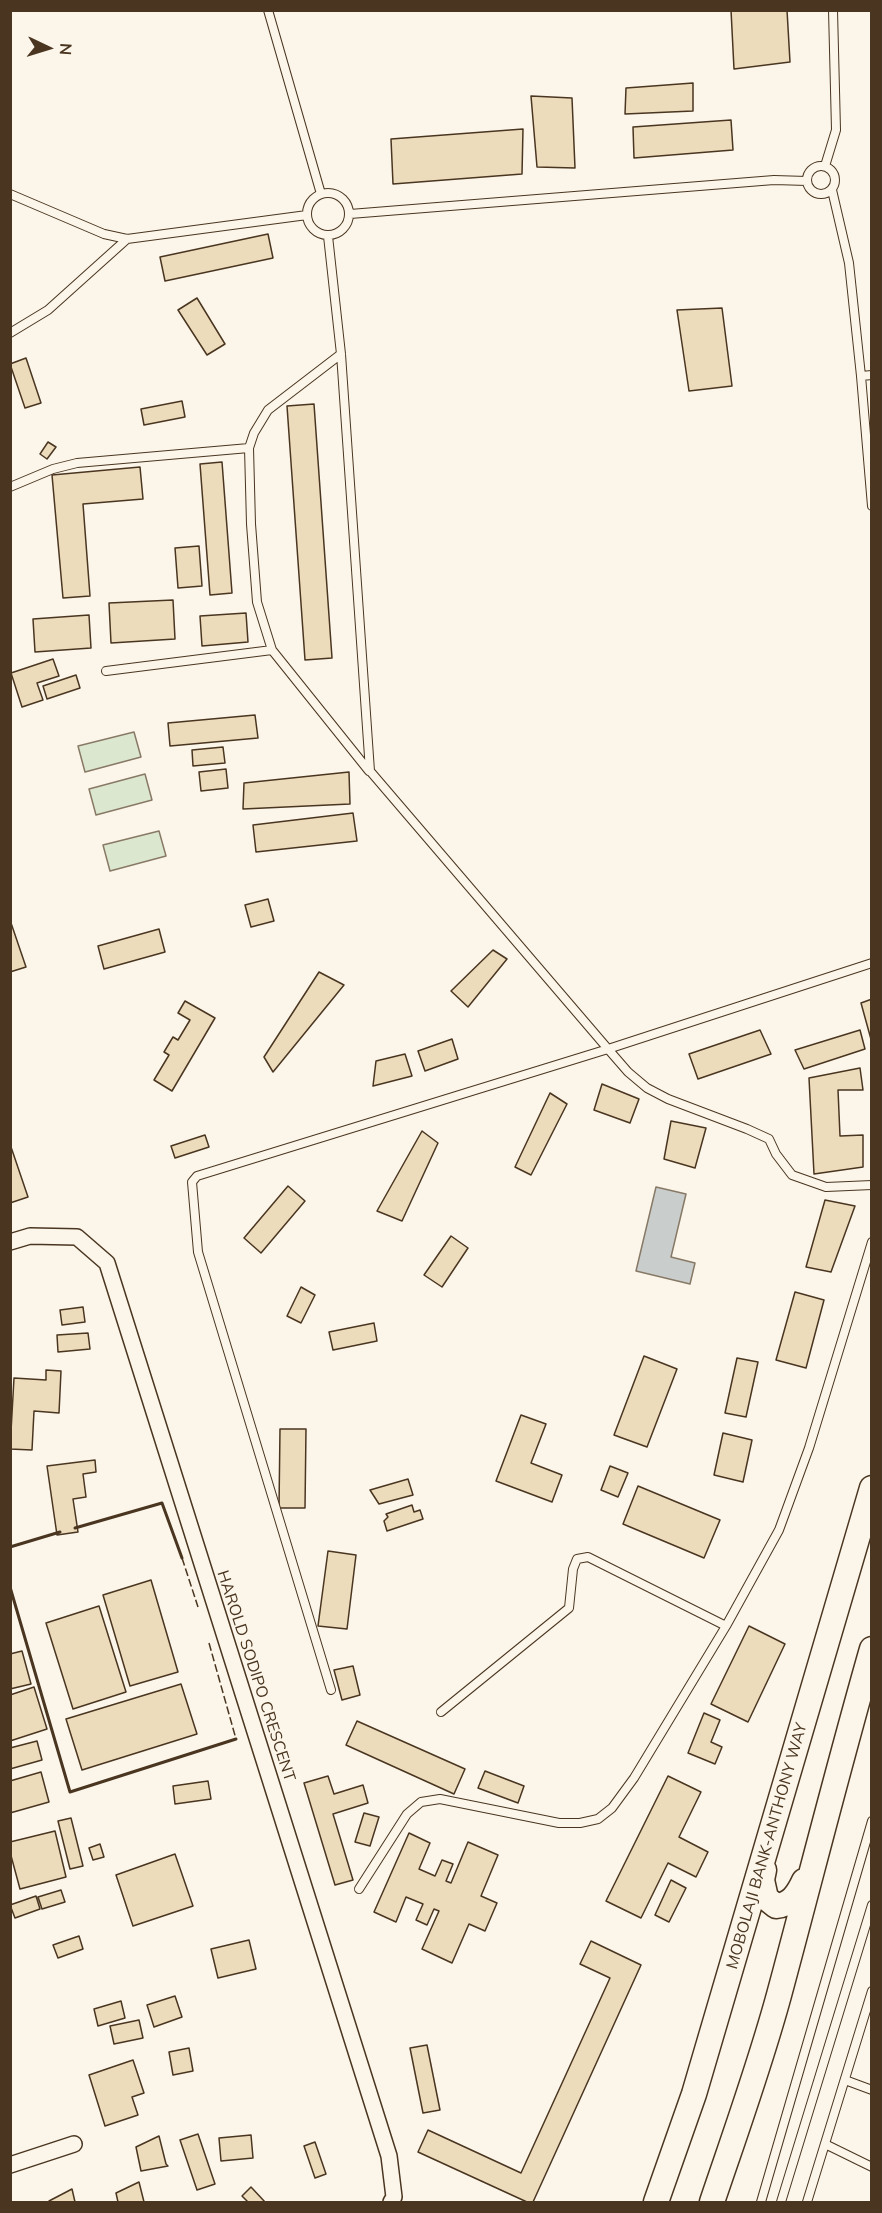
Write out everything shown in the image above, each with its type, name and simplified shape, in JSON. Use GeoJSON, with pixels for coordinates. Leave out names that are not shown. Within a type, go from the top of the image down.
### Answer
{"type":"FeatureCollection","features":[{"type":"Feature","properties":{"kind":"main road","name":"MOBOLAJI BANK-ANTHONY WAY"},"geometry":{"type":"LineString","coordinates":[[656,2202],[694,2094],[872,1488]]}},
{"type":"Feature","properties":{"kind":"main road"},"geometry":{"type":"LineString","coordinates":[[712,2202],[759,2064],[812,1862],[872,1649]]}},
{"type":"Feature","properties":{"kind":"main road"},"geometry":{"type":"LineString","coordinates":[[766,1853],[762,1880],[766,1898],[776,1906],[782,1906],[793,1900],[812,1862]]}},
{"type":"Feature","properties":{"kind":"main road"},"geometry":{"type":"LineString","coordinates":[[736,1952],[750,1926],[758,1919],[766,1918],[780,1924],[783,1931],[786,1963]]}},
{"type":"Feature","properties":{"kind":"street","name":"HAROLD SODIPO CRESCENT"},"geometry":{"type":"LineString","coordinates":[[10,1242],[30,1236],[77,1237],[106,1263],[389,2156],[394,2197],[391,2202]]}},
{"type":"Feature","properties":{"kind":"street"},"geometry":{"type":"LineString","coordinates":[[10,2165],[74,2144]]}},
{"type":"Feature","properties":{"kind":"lane"},"geometry":{"type":"LineString","coordinates":[[268,10],[321,194]]}},
{"type":"Feature","properties":{"kind":"lane"},"geometry":{"type":"LineString","coordinates":[[825,166],[836,130],[833,10]]}},
{"type":"Feature","properties":{"kind":"lane"},"geometry":{"type":"LineString","coordinates":[[832,190],[820,194],[809,187],[808,174],[812,169],[825,166],[832,170],[835,176],[832,190],[849,264],[872,506]]}},
{"type":"Feature","properties":{"kind":"lane"},"geometry":{"type":"LineString","coordinates":[[350,214],[774,180],[807,181]]}},
{"type":"Feature","properties":{"kind":"lane"},"geometry":{"type":"LineString","coordinates":[[10,194],[104,234],[127,238],[307,215]]}},
{"type":"Feature","properties":{"kind":"lane"},"geometry":{"type":"LineString","coordinates":[[321,194],[340,196],[350,214],[346,227],[335,235],[328,236],[322,235],[311,227],[307,215],[310,202],[321,194]]}},
{"type":"Feature","properties":{"kind":"lane"},"geometry":{"type":"LineString","coordinates":[[328,236],[340,354],[370,771]]}},
{"type":"Feature","properties":{"kind":"lane"},"geometry":{"type":"LineString","coordinates":[[10,333],[48,310],[127,238]]}},
{"type":"Feature","properties":{"kind":"lane"},"geometry":{"type":"LineString","coordinates":[[340,354],[268,410],[254,433],[249,448],[251,524],[257,602],[272,651],[370,771],[628,1072],[647,1088],[668,1099],[747,1129],[769,1140],[776,1154],[792,1175],[826,1187],[872,1185]]}},
{"type":"Feature","properties":{"kind":"lane"},"geometry":{"type":"LineString","coordinates":[[861,376],[872,375]]}},
{"type":"Feature","properties":{"kind":"lane"},"geometry":{"type":"LineString","coordinates":[[10,487],[77,463],[249,448]]}},
{"type":"Feature","properties":{"kind":"lane"},"geometry":{"type":"LineString","coordinates":[[106,672],[272,651]]}},
{"type":"Feature","properties":{"kind":"lane"},"geometry":{"type":"LineString","coordinates":[[331,1690],[198,1252],[192,1182],[197,1176],[872,963]]}},
{"type":"Feature","properties":{"kind":"lane"},"geometry":{"type":"LineString","coordinates":[[359,1889],[407,1814],[422,1802],[440,1799],[559,1823],[580,1823],[598,1818],[612,1808],[634,1778],[726,1626],[779,1530],[809,1448],[872,1242]]}},
{"type":"Feature","properties":{"kind":"lane"},"geometry":{"type":"LineString","coordinates":[[441,1712],[569,1608],[573,1569],[577,1559],[588,1557],[726,1626]]}},
{"type":"Feature","properties":{"kind":"lane"},"geometry":{"type":"LineString","coordinates":[[761,2202],[872,1821]]}},
{"type":"Feature","properties":{"kind":"lane"},"geometry":{"type":"LineString","coordinates":[[781,2202],[872,1905]]}},
{"type":"Feature","properties":{"kind":"lane"},"geometry":{"type":"LineString","coordinates":[[807,2202],[872,1991]]}},
{"type":"Feature","properties":{"kind":"lane"},"geometry":{"type":"LineString","coordinates":[[845,2080],[872,2090]]}},
{"type":"Feature","properties":{"kind":"lane"},"geometry":{"type":"LineString","coordinates":[[825,2144],[872,2167]]}},
{"type":"Feature","properties":{"kind":"green space"},"geometry":{"type":"Polygon","coordinates":[[[134,732],[141,757],[85,772],[78,746],[134,732]]]}},
{"type":"Feature","properties":{"kind":"green space"},"geometry":{"type":"Polygon","coordinates":[[[145,774],[152,800],[96,815],[89,789],[145,774]]]}},
{"type":"Feature","properties":{"kind":"green space"},"geometry":{"type":"Polygon","coordinates":[[[159,831],[166,856],[110,871],[103,845],[159,831]]]}},
{"type":"Feature","properties":{"kind":"shaded area"},"geometry":{"type":"Polygon","coordinates":[[[656,1187],[686,1194],[671,1257],[695,1263],[690,1284],[636,1271],[656,1187]]]}},
{"type":"Feature","properties":{"kind":"building"},"geometry":{"type":"Polygon","coordinates":[[[731,10],[787,10],[790,62],[734,69],[731,10]]]}},
{"type":"Feature","properties":{"kind":"building"},"geometry":{"type":"Polygon","coordinates":[[[693,83],[693,111],[625,114],[626,88],[693,83]]]}},
{"type":"Feature","properties":{"kind":"building"},"geometry":{"type":"Polygon","coordinates":[[[531,96],[572,98],[575,168],[537,167],[531,96]]]}},
{"type":"Feature","properties":{"kind":"building"},"geometry":{"type":"Polygon","coordinates":[[[731,120],[733,150],[634,158],[633,127],[731,120]]]}},
{"type":"Feature","properties":{"kind":"building"},"geometry":{"type":"Polygon","coordinates":[[[523,129],[522,174],[393,184],[391,139],[523,129]]]}},
{"type":"Feature","properties":{"kind":"building"},"geometry":{"type":"Polygon","coordinates":[[[268,234],[273,258],[165,281],[160,257],[268,234]]]}},
{"type":"Feature","properties":{"kind":"building"},"geometry":{"type":"Polygon","coordinates":[[[197,298],[225,344],[207,355],[178,310],[197,298]]]}},
{"type":"Feature","properties":{"kind":"building"},"geometry":{"type":"Polygon","coordinates":[[[722,308],[732,386],[689,391],[677,310],[722,308]]]}},
{"type":"Feature","properties":{"kind":"building"},"geometry":{"type":"Polygon","coordinates":[[[26,358],[41,403],[25,408],[10,364],[26,358]]]}},
{"type":"Feature","properties":{"kind":"building"},"geometry":{"type":"Polygon","coordinates":[[[182,401],[185,417],[144,425],[141,409],[182,401]]]}},
{"type":"Feature","properties":{"kind":"building"},"geometry":{"type":"Polygon","coordinates":[[[314,404],[332,658],[305,660],[287,406],[314,404]]]}},
{"type":"Feature","properties":{"kind":"building"},"geometry":{"type":"Polygon","coordinates":[[[48,442],[56,447],[47,459],[40,454],[48,442]]]}},
{"type":"Feature","properties":{"kind":"building"},"geometry":{"type":"Polygon","coordinates":[[[222,462],[232,593],[210,595],[200,464],[222,462]]]}},
{"type":"Feature","properties":{"kind":"building"},"geometry":{"type":"Polygon","coordinates":[[[140,467],[143,499],[83,504],[90,596],[63,598],[52,475],[140,467]]]}},
{"type":"Feature","properties":{"kind":"building"},"geometry":{"type":"Polygon","coordinates":[[[199,546],[202,586],[178,588],[175,548],[199,546]]]}},
{"type":"Feature","properties":{"kind":"building"},"geometry":{"type":"Polygon","coordinates":[[[173,600],[175,639],[111,643],[109,603],[173,600]]]}},
{"type":"Feature","properties":{"kind":"building"},"geometry":{"type":"Polygon","coordinates":[[[246,613],[248,642],[202,646],[200,616],[246,613]]]}},
{"type":"Feature","properties":{"kind":"building"},"geometry":{"type":"Polygon","coordinates":[[[89,615],[91,648],[35,652],[33,619],[89,615]]]}},
{"type":"Feature","properties":{"kind":"building"},"geometry":{"type":"Polygon","coordinates":[[[53,659],[59,676],[37,683],[43,700],[22,707],[11,673],[53,659]]]}},
{"type":"Feature","properties":{"kind":"building"},"geometry":{"type":"Polygon","coordinates":[[[76,675],[80,688],[47,699],[43,686],[76,675]]]}},
{"type":"Feature","properties":{"kind":"building"},"geometry":{"type":"Polygon","coordinates":[[[255,715],[258,738],[170,746],[168,723],[255,715]]]}},
{"type":"Feature","properties":{"kind":"building"},"geometry":{"type":"Polygon","coordinates":[[[223,747],[225,763],[193,766],[192,750],[223,747]]]}},
{"type":"Feature","properties":{"kind":"building"},"geometry":{"type":"Polygon","coordinates":[[[226,769],[228,788],[201,791],[199,772],[226,769]]]}},
{"type":"Feature","properties":{"kind":"building"},"geometry":{"type":"Polygon","coordinates":[[[349,772],[350,804],[243,809],[244,783],[349,772]]]}},
{"type":"Feature","properties":{"kind":"building"},"geometry":{"type":"Polygon","coordinates":[[[353,813],[357,841],[256,852],[253,825],[353,813]]]}},
{"type":"Feature","properties":{"kind":"building"},"geometry":{"type":"Polygon","coordinates":[[[268,899],[274,921],[251,927],[245,905],[268,899]]]}},
{"type":"Feature","properties":{"kind":"building"},"geometry":{"type":"Polygon","coordinates":[[[10,920],[26,967],[10,972],[10,920]]]}},
{"type":"Feature","properties":{"kind":"building"},"geometry":{"type":"Polygon","coordinates":[[[159,929],[165,952],[104,969],[98,946],[159,929]]]}},
{"type":"Feature","properties":{"kind":"building"},"geometry":{"type":"Polygon","coordinates":[[[493,950],[507,959],[468,1007],[451,991],[493,950]]]}},
{"type":"Feature","properties":{"kind":"building"},"geometry":{"type":"Polygon","coordinates":[[[319,972],[344,985],[273,1072],[264,1057],[319,972]]]}},
{"type":"Feature","properties":{"kind":"building"},"geometry":{"type":"Polygon","coordinates":[[[872,999],[872,1043],[861,1003],[872,999]]]}},
{"type":"Feature","properties":{"kind":"building"},"geometry":{"type":"Polygon","coordinates":[[[185,1001],[215,1018],[172,1091],[154,1080],[169,1055],[164,1052],[173,1037],[178,1040],[190,1020],[178,1013],[185,1001]]]}},
{"type":"Feature","properties":{"kind":"building"},"geometry":{"type":"Polygon","coordinates":[[[760,1030],[771,1054],[698,1079],[689,1054],[760,1030]]]}},
{"type":"Feature","properties":{"kind":"building"},"geometry":{"type":"Polygon","coordinates":[[[860,1030],[865,1049],[804,1069],[795,1050],[860,1030]]]}},
{"type":"Feature","properties":{"kind":"building"},"geometry":{"type":"Polygon","coordinates":[[[452,1039],[458,1059],[425,1071],[418,1051],[452,1039]]]}},
{"type":"Feature","properties":{"kind":"building"},"geometry":{"type":"Polygon","coordinates":[[[405,1054],[412,1076],[373,1086],[376,1061],[405,1054]]]}},
{"type":"Feature","properties":{"kind":"building"},"geometry":{"type":"Polygon","coordinates":[[[860,1068],[863,1090],[838,1090],[840,1136],[863,1135],[863,1167],[814,1174],[809,1078],[860,1068]]]}},
{"type":"Feature","properties":{"kind":"building"},"geometry":{"type":"Polygon","coordinates":[[[602,1084],[639,1099],[630,1123],[594,1110],[602,1084]]]}},
{"type":"Feature","properties":{"kind":"building"},"geometry":{"type":"Polygon","coordinates":[[[550,1093],[567,1104],[531,1175],[515,1167],[550,1093]]]}},
{"type":"Feature","properties":{"kind":"building"},"geometry":{"type":"Polygon","coordinates":[[[671,1121],[706,1128],[695,1168],[664,1159],[671,1121]]]}},
{"type":"Feature","properties":{"kind":"building"},"geometry":{"type":"Polygon","coordinates":[[[422,1131],[438,1143],[402,1221],[377,1211],[422,1131]]]}},
{"type":"Feature","properties":{"kind":"building"},"geometry":{"type":"Polygon","coordinates":[[[205,1135],[209,1147],[175,1158],[171,1146],[205,1135]]]}},
{"type":"Feature","properties":{"kind":"building"},"geometry":{"type":"Polygon","coordinates":[[[10,1144],[28,1197],[10,1203],[10,1144]]]}},
{"type":"Feature","properties":{"kind":"building"},"geometry":{"type":"Polygon","coordinates":[[[288,1186],[305,1201],[261,1253],[244,1238],[288,1186]]]}},
{"type":"Feature","properties":{"kind":"building"},"geometry":{"type":"Polygon","coordinates":[[[825,1200],[855,1206],[831,1272],[806,1267],[825,1200]]]}},
{"type":"Feature","properties":{"kind":"building"},"geometry":{"type":"Polygon","coordinates":[[[451,1236],[468,1248],[442,1287],[424,1275],[451,1236]]]}},
{"type":"Feature","properties":{"kind":"building"},"geometry":{"type":"Polygon","coordinates":[[[301,1287],[315,1295],[301,1323],[287,1316],[301,1287]]]}},
{"type":"Feature","properties":{"kind":"building"},"geometry":{"type":"Polygon","coordinates":[[[795,1292],[824,1300],[806,1368],[776,1360],[795,1292]]]}},
{"type":"Feature","properties":{"kind":"building"},"geometry":{"type":"Polygon","coordinates":[[[83,1307],[85,1322],[62,1325],[60,1310],[83,1307]]]}},
{"type":"Feature","properties":{"kind":"building"},"geometry":{"type":"Polygon","coordinates":[[[374,1323],[377,1341],[333,1350],[329,1332],[374,1323]]]}},
{"type":"Feature","properties":{"kind":"building"},"geometry":{"type":"Polygon","coordinates":[[[88,1333],[90,1349],[58,1352],[57,1335],[88,1333]]]}},
{"type":"Feature","properties":{"kind":"building"},"geometry":{"type":"Polygon","coordinates":[[[644,1356],[677,1369],[647,1447],[614,1435],[644,1356]]]}},
{"type":"Feature","properties":{"kind":"building"},"geometry":{"type":"Polygon","coordinates":[[[737,1358],[758,1362],[746,1417],[725,1413],[737,1358]]]}},
{"type":"Feature","properties":{"kind":"building"},"geometry":{"type":"Polygon","coordinates":[[[46,1370],[61,1371],[59,1413],[34,1411],[32,1450],[10,1449],[14,1378],[46,1380],[46,1370]]]}},
{"type":"Feature","properties":{"kind":"building"},"geometry":{"type":"Polygon","coordinates":[[[521,1415],[546,1424],[531,1463],[562,1475],[552,1502],[496,1481],[521,1415]]]}},
{"type":"Feature","properties":{"kind":"building"},"geometry":{"type":"Polygon","coordinates":[[[280,1429],[306,1429],[305,1508],[279,1508],[280,1429]]]}},
{"type":"Feature","properties":{"kind":"building"},"geometry":{"type":"Polygon","coordinates":[[[723,1433],[752,1440],[743,1482],[714,1475],[723,1433]]]}},
{"type":"Feature","properties":{"kind":"building"},"geometry":{"type":"Polygon","coordinates":[[[95,1460],[96,1472],[83,1474],[86,1497],[73,1499],[78,1532],[57,1535],[47,1466],[95,1460]]]}},
{"type":"Feature","properties":{"kind":"building"},"geometry":{"type":"Polygon","coordinates":[[[610,1466],[628,1473],[618,1497],[601,1490],[610,1466]]]}},
{"type":"Feature","properties":{"kind":"building"},"geometry":{"type":"Polygon","coordinates":[[[408,1479],[413,1495],[379,1504],[370,1490],[408,1479]]]}},
{"type":"Feature","properties":{"kind":"building"},"geometry":{"type":"Polygon","coordinates":[[[638,1486],[720,1520],[704,1558],[623,1524],[638,1486]]]}},
{"type":"Feature","properties":{"kind":"building"},"geometry":{"type":"Polygon","coordinates":[[[412,1505],[414,1512],[420,1510],[423,1519],[387,1531],[384,1521],[388,1517],[386,1514],[412,1505]]]}},
{"type":"Feature","properties":{"kind":"building"},"geometry":{"type":"Polygon","coordinates":[[[328,1551],[356,1555],[347,1629],[318,1626],[328,1551]]]}},
{"type":"Feature","properties":{"kind":"building"},"geometry":{"type":"Polygon","coordinates":[[[151,1580],[178,1672],[130,1686],[103,1595],[151,1580]]]}},
{"type":"Feature","properties":{"kind":"building"},"geometry":{"type":"Polygon","coordinates":[[[99,1606],[126,1692],[73,1709],[46,1623],[99,1606]]]}},
{"type":"Feature","properties":{"kind":"building"},"geometry":{"type":"Polygon","coordinates":[[[749,1626],[785,1644],[748,1722],[711,1704],[749,1626]]]}},
{"type":"Feature","properties":{"kind":"building"},"geometry":{"type":"Polygon","coordinates":[[[22,1651],[31,1684],[10,1689],[10,1654],[22,1651]]]}},
{"type":"Feature","properties":{"kind":"building"},"geometry":{"type":"Polygon","coordinates":[[[353,1666],[360,1695],[342,1700],[334,1670],[353,1666]]]}},
{"type":"Feature","properties":{"kind":"building"},"geometry":{"type":"Polygon","coordinates":[[[181,1684],[197,1734],[82,1770],[66,1719],[181,1684]]]}},
{"type":"Feature","properties":{"kind":"building"},"geometry":{"type":"Polygon","coordinates":[[[34,1687],[47,1729],[10,1741],[10,1695],[34,1687]]]}},
{"type":"Feature","properties":{"kind":"building"},"geometry":{"type":"Polygon","coordinates":[[[704,1713],[720,1720],[711,1742],[722,1747],[715,1764],[688,1753],[704,1713]]]}},
{"type":"Feature","properties":{"kind":"building"},"geometry":{"type":"Polygon","coordinates":[[[357,1721],[465,1769],[454,1794],[346,1745],[357,1721]]]}},
{"type":"Feature","properties":{"kind":"building"},"geometry":{"type":"Polygon","coordinates":[[[37,1741],[42,1760],[10,1769],[10,1748],[37,1741]]]}},
{"type":"Feature","properties":{"kind":"building"},"geometry":{"type":"Polygon","coordinates":[[[485,1771],[524,1786],[518,1803],[478,1788],[485,1771]]]}},
{"type":"Feature","properties":{"kind":"building"},"geometry":{"type":"Polygon","coordinates":[[[41,1772],[49,1802],[10,1813],[10,1781],[41,1772]]]}},
{"type":"Feature","properties":{"kind":"building"},"geometry":{"type":"Polygon","coordinates":[[[328,1776],[334,1794],[363,1785],[368,1803],[333,1814],[353,1880],[335,1885],[304,1783],[328,1776]]]}},
{"type":"Feature","properties":{"kind":"building"},"geometry":{"type":"Polygon","coordinates":[[[668,1776],[701,1792],[679,1837],[708,1852],[696,1877],[668,1863],[641,1918],[606,1901],[668,1776]]]}},
{"type":"Feature","properties":{"kind":"building"},"geometry":{"type":"Polygon","coordinates":[[[208,1781],[211,1799],[175,1804],[173,1786],[208,1781]]]}},
{"type":"Feature","properties":{"kind":"building"},"geometry":{"type":"Polygon","coordinates":[[[364,1813],[379,1817],[370,1846],[355,1842],[364,1813]]]}},
{"type":"Feature","properties":{"kind":"building"},"geometry":{"type":"Polygon","coordinates":[[[71,1818],[83,1866],[70,1869],[58,1821],[71,1818]]]}},
{"type":"Feature","properties":{"kind":"building"},"geometry":{"type":"Polygon","coordinates":[[[55,1831],[66,1877],[20,1889],[10,1852],[10,1842],[55,1831]]]}},
{"type":"Feature","properties":{"kind":"building"},"geometry":{"type":"Polygon","coordinates":[[[409,1833],[430,1843],[419,1869],[435,1876],[442,1860],[453,1864],[446,1881],[451,1883],[468,1842],[498,1855],[481,1896],[497,1903],[485,1931],[469,1924],[452,1963],[422,1949],[439,1911],[434,1909],[427,1925],[416,1920],[423,1904],[406,1897],[396,1922],[374,1912],[409,1833]]]}},
{"type":"Feature","properties":{"kind":"building"},"geometry":{"type":"Polygon","coordinates":[[[100,1844],[104,1857],[93,1860],[89,1848],[100,1844]]]}},
{"type":"Feature","properties":{"kind":"building"},"geometry":{"type":"Polygon","coordinates":[[[175,1854],[193,1906],[133,1926],[116,1875],[175,1854]]]}},
{"type":"Feature","properties":{"kind":"building"},"geometry":{"type":"Polygon","coordinates":[[[671,1880],[686,1888],[669,1922],[655,1915],[671,1880]]]}},
{"type":"Feature","properties":{"kind":"building"},"geometry":{"type":"Polygon","coordinates":[[[61,1890],[65,1902],[42,1909],[38,1897],[61,1890]]]}},
{"type":"Feature","properties":{"kind":"building"},"geometry":{"type":"Polygon","coordinates":[[[36,1896],[40,1909],[15,1918],[10,1905],[36,1896]]]}},
{"type":"Feature","properties":{"kind":"building"},"geometry":{"type":"Polygon","coordinates":[[[79,1936],[83,1949],[58,1958],[53,1945],[79,1936]]]}},
{"type":"Feature","properties":{"kind":"building"},"geometry":{"type":"Polygon","coordinates":[[[249,1940],[256,1969],[218,1978],[211,1949],[249,1940]]]}},
{"type":"Feature","properties":{"kind":"building"},"geometry":{"type":"Polygon","coordinates":[[[591,1941],[641,1965],[533,2202],[527,2202],[418,2152],[428,2130],[521,2173],[610,1978],[580,1964],[591,1941]]]}},
{"type":"Feature","properties":{"kind":"building"},"geometry":{"type":"Polygon","coordinates":[[[175,1996],[182,2017],[154,2027],[147,2005],[175,1996]]]}},
{"type":"Feature","properties":{"kind":"building"},"geometry":{"type":"Polygon","coordinates":[[[121,2001],[125,2018],[98,2026],[94,2009],[121,2001]]]}},
{"type":"Feature","properties":{"kind":"building"},"geometry":{"type":"Polygon","coordinates":[[[139,2020],[143,2038],[114,2044],[110,2026],[139,2020]]]}},
{"type":"Feature","properties":{"kind":"building"},"geometry":{"type":"Polygon","coordinates":[[[427,2045],[440,2110],[423,2113],[410,2048],[427,2045]]]}},
{"type":"Feature","properties":{"kind":"building"},"geometry":{"type":"Polygon","coordinates":[[[189,2048],[193,2071],[173,2075],[169,2052],[189,2048]]]}},
{"type":"Feature","properties":{"kind":"building"},"geometry":{"type":"Polygon","coordinates":[[[133,2060],[144,2093],[132,2097],[138,2115],[105,2126],[89,2075],[133,2060]]]}},
{"type":"Feature","properties":{"kind":"building"},"geometry":{"type":"Polygon","coordinates":[[[198,2134],[215,2184],[197,2190],[180,2140],[198,2134]]]}},
{"type":"Feature","properties":{"kind":"building"},"geometry":{"type":"Polygon","coordinates":[[[251,2135],[253,2158],[221,2161],[219,2138],[251,2135]]]}},
{"type":"Feature","properties":{"kind":"building"},"geometry":{"type":"Polygon","coordinates":[[[159,2136],[168,2166],[141,2171],[136,2147],[159,2136]]]}},
{"type":"Feature","properties":{"kind":"building"},"geometry":{"type":"Polygon","coordinates":[[[315,2142],[326,2174],[315,2178],[304,2146],[315,2142]]]}},
{"type":"Feature","properties":{"kind":"building"},"geometry":{"type":"Polygon","coordinates":[[[139,2182],[144,2202],[118,2202],[116,2193],[139,2182]]]}},
{"type":"Feature","properties":{"kind":"building"},"geometry":{"type":"Polygon","coordinates":[[[251,2187],[265,2202],[248,2202],[242,2196],[251,2187]]]}},
{"type":"Feature","properties":{"kind":"building"},"geometry":{"type":"Polygon","coordinates":[[[72,2189],[75,2202],[49,2201],[72,2189]]]}},
{"type":"Feature","properties":{"kind":"fence"},"geometry":{"type":"LineString","coordinates":[[182,1558],[198,1607]]}},
{"type":"Feature","properties":{"kind":"fence"},"geometry":{"type":"LineString","coordinates":[[209,1643],[236,1739]]}},
{"type":"Feature","properties":{"kind":"wall"},"geometry":{"type":"LineString","coordinates":[[75,1528],[162,1503],[182,1558]]}},
{"type":"Feature","properties":{"kind":"wall"},"geometry":{"type":"LineString","coordinates":[[10,1547],[60,1532]]}},
{"type":"Feature","properties":{"kind":"wall"},"geometry":{"type":"LineString","coordinates":[[10,1587],[70,1792],[236,1739]]}}]}
